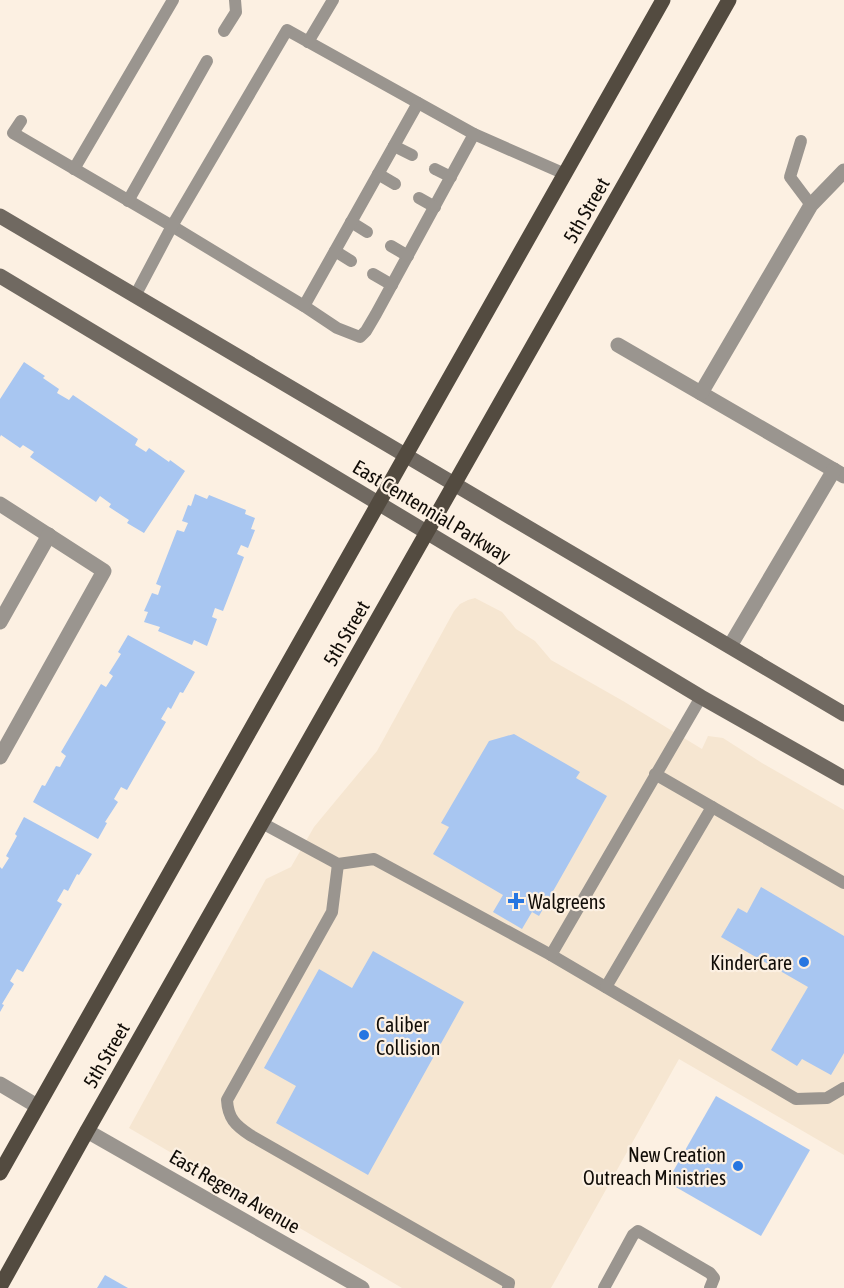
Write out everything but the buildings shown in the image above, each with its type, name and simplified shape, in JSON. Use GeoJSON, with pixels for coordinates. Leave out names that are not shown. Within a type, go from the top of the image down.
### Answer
{"type":"FeatureCollection","features":[{"type":"Feature","properties":{"kind":"main road","name":"5th Street"},"geometry":{"type":"LineString","coordinates":[[0,1173],[663,0]]}},
{"type":"Feature","properties":{"kind":"main road","name":"5th Street"},"geometry":{"type":"LineString","coordinates":[[0,1287],[729,0]]}},
{"type":"Feature","properties":{"kind":"main road","name":"East Centennial Parkway"},"geometry":{"type":"LineString","coordinates":[[0,216],[844,714]]}},
{"type":"Feature","properties":{"kind":"main road","name":"East Centennial Parkway"},"geometry":{"type":"LineString","coordinates":[[0,276],[701,697],[844,778]]}},
{"type":"Feature","properties":{"kind":"street"},"geometry":{"type":"LineString","coordinates":[[701,393],[811,205],[844,171]]}},
{"type":"Feature","properties":{"kind":"street"},"geometry":{"type":"LineString","coordinates":[[618,345],[839,473],[730,646]]}},
{"type":"Feature","properties":{"kind":"street"},"geometry":{"type":"LineString","coordinates":[[0,504],[104,571],[0,758]]}},
{"type":"Feature","properties":{"kind":"street"},"geometry":{"type":"LineString","coordinates":[[0,622],[49,535]]}},
{"type":"Feature","properties":{"kind":"street"},"geometry":{"type":"LineString","coordinates":[[0,1084],[37,1106]]}},
{"type":"Feature","properties":{"kind":"street","name":"East Regena Avenue"},"geometry":{"type":"LineString","coordinates":[[87,1131],[362,1288]]}},
{"type":"Feature","properties":{"kind":"lane"},"geometry":{"type":"LineString","coordinates":[[74,169],[173,0]]}},
{"type":"Feature","properties":{"kind":"lane"},"geometry":{"type":"LineString","coordinates":[[224,32],[236,12],[235,0]]}},
{"type":"Feature","properties":{"kind":"lane"},"geometry":{"type":"LineString","coordinates":[[308,42],[333,0]]}},
{"type":"Feature","properties":{"kind":"lane"},"geometry":{"type":"LineString","coordinates":[[135,296],[172,226],[287,30],[474,134],[565,174]]}},
{"type":"Feature","properties":{"kind":"lane"},"geometry":{"type":"LineString","coordinates":[[128,201],[207,61]]}},
{"type":"Feature","properties":{"kind":"lane"},"geometry":{"type":"LineString","coordinates":[[304,306],[418,103]]}},
{"type":"Feature","properties":{"kind":"lane"},"geometry":{"type":"LineString","coordinates":[[21,121],[14,133],[172,226],[337,328],[360,337],[366,331],[392,285],[474,134]]}},
{"type":"Feature","properties":{"kind":"lane"},"geometry":{"type":"LineString","coordinates":[[801,141],[790,177],[811,205]]}},
{"type":"Feature","properties":{"kind":"lane"},"geometry":{"type":"LineString","coordinates":[[394,146],[412,155]]}},
{"type":"Feature","properties":{"kind":"lane"},"geometry":{"type":"LineString","coordinates":[[435,169],[451,177]]}},
{"type":"Feature","properties":{"kind":"lane"},"geometry":{"type":"LineString","coordinates":[[378,174],[395,184]]}},
{"type":"Feature","properties":{"kind":"lane"},"geometry":{"type":"LineString","coordinates":[[419,198],[435,207]]}},
{"type":"Feature","properties":{"kind":"lane"},"geometry":{"type":"LineString","coordinates":[[351,222],[367,232]]}},
{"type":"Feature","properties":{"kind":"lane"},"geometry":{"type":"LineString","coordinates":[[391,246],[408,256]]}},
{"type":"Feature","properties":{"kind":"lane"},"geometry":{"type":"LineString","coordinates":[[335,251],[351,261]]}},
{"type":"Feature","properties":{"kind":"lane"},"geometry":{"type":"LineString","coordinates":[[374,274],[392,285]]}},
{"type":"Feature","properties":{"kind":"lane"},"geometry":{"type":"LineString","coordinates":[[551,955],[701,697]]}},
{"type":"Feature","properties":{"kind":"lane"},"geometry":{"type":"LineString","coordinates":[[656,774],[844,883]]}},
{"type":"Feature","properties":{"kind":"lane"},"geometry":{"type":"LineString","coordinates":[[606,987],[712,807]]}},
{"type":"Feature","properties":{"kind":"lane"},"geometry":{"type":"LineString","coordinates":[[262,823],[338,864],[375,859],[551,955],[796,1099],[827,1098],[844,1088]]}},
{"type":"Feature","properties":{"kind":"lane"},"geometry":{"type":"LineString","coordinates":[[338,864],[332,912],[227,1100],[228,1113],[239,1128],[250,1135],[508,1283],[508,1288]]}},
{"type":"Feature","properties":{"kind":"lane"},"geometry":{"type":"LineString","coordinates":[[604,1288],[633,1235],[638,1231],[710,1273],[714,1278],[710,1288]]}},
{"type":"Feature","properties":{"kind":"shaded area"},"geometry":{"type":"Polygon","coordinates":[[[475,598],[502,612],[516,629],[535,641],[551,660],[702,749],[708,736],[723,738],[844,810],[844,1155],[679,1059],[551,1288],[402,1288],[129,1128],[266,879],[291,867],[314,827],[377,751],[454,611],[460,604],[475,598]]]}},
{"type":"Feature","properties":{"kind":"place","name":"Walgreens"},"geometry":{"type":"Point","coordinates":[516,901]}},
{"type":"Feature","properties":{"kind":"place","name":"KinderCare"},"geometry":{"type":"Point","coordinates":[804,962]}},
{"type":"Feature","properties":{"kind":"place","name":"Caliber Collision"},"geometry":{"type":"Point","coordinates":[364,1035]}},
{"type":"Feature","properties":{"kind":"place","name":"New Creation Outreach Ministries"},"geometry":{"type":"Point","coordinates":[738,1166]}}]}
